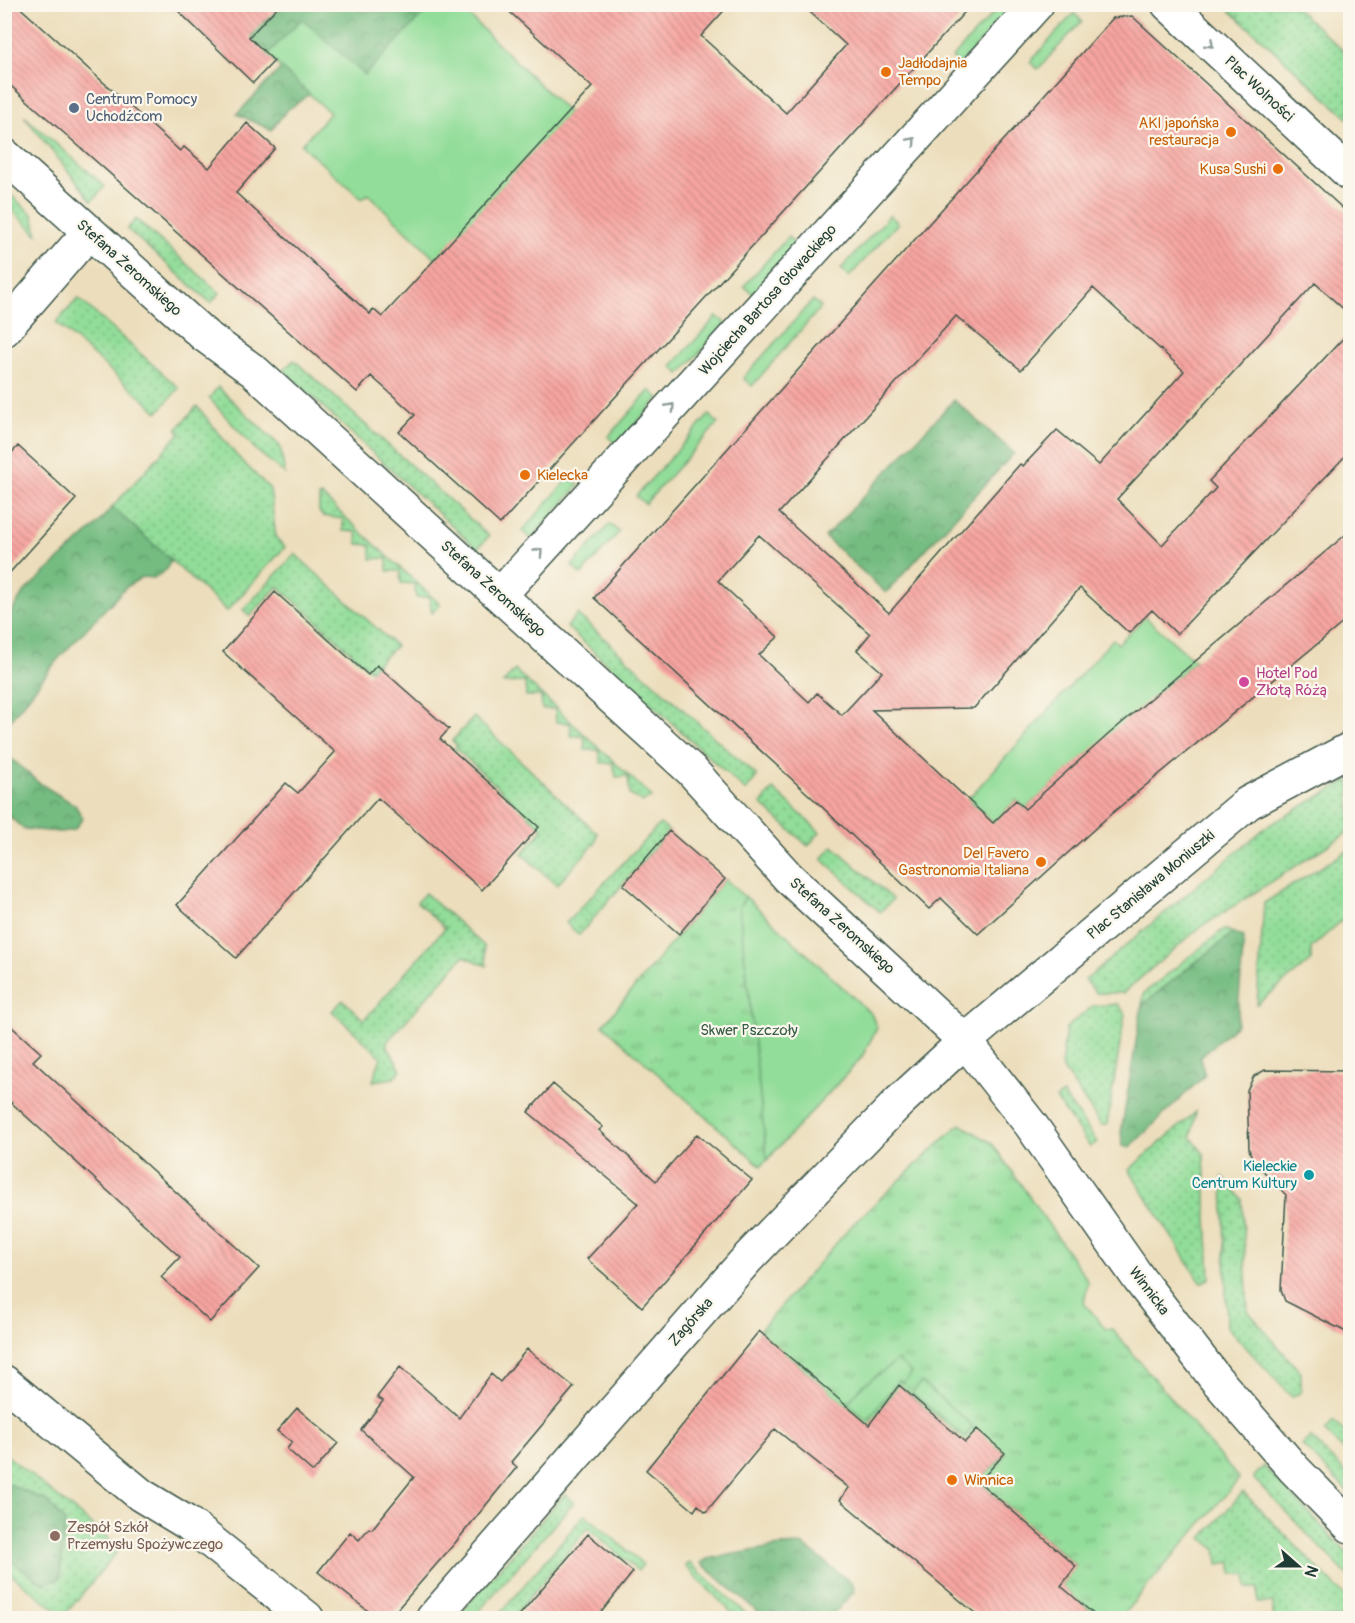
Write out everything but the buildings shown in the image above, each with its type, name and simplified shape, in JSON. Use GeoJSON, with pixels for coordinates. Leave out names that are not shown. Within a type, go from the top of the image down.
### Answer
{"type":"FeatureCollection","features":[{"type":"Feature","properties":{"kind":"street","name":"Wojciecha Bartosa Głowackiego"},"geometry":{"type":"LineString","coordinates":[[500,595],[1037,4]]}},
{"type":"Feature","properties":{"kind":"street","name":"Plac Wolności"},"geometry":{"type":"LineString","coordinates":[[1168,4],[1350,174]]}},
{"type":"Feature","properties":{"kind":"street","name":"Stefana Żeromskiego"},"geometry":{"type":"LineString","coordinates":[[4,155],[204,335],[255,372],[691,770],[789,878],[964,1041]]}},
{"type":"Feature","properties":{"kind":"street"},"geometry":{"type":"LineString","coordinates":[[4,330],[89,232]]}},
{"type":"Feature","properties":{"kind":"street","name":"Plac Stanisława Moniuszki"},"geometry":{"type":"LineString","coordinates":[[964,1041],[1248,803],[1350,749]]}},
{"type":"Feature","properties":{"kind":"street","name":"Winnicka"},"geometry":{"type":"LineString","coordinates":[[964,1041],[1030,1125],[1139,1279],[1215,1378],[1294,1469],[1350,1526]]}},
{"type":"Feature","properties":{"kind":"street","name":"Zagórska"},"geometry":{"type":"LineString","coordinates":[[434,1618],[795,1206],[886,1114],[964,1041]]}},
{"type":"Feature","properties":{"kind":"street"},"geometry":{"type":"LineString","coordinates":[[4,1382],[141,1495],[189,1524],[307,1618]]}},
{"type":"Feature","properties":{"kind":"green space"},"geometry":{"type":"Polygon","coordinates":[[[287,5],[354,5],[363,11],[386,11],[399,5],[434,5],[365,75],[352,64],[286,111],[271,130],[237,114],[281,68],[251,45],[254,28],[287,5]]]}},
{"type":"Feature","properties":{"kind":"green space"},"geometry":{"type":"Polygon","coordinates":[[[432,5],[458,5],[569,113],[436,259],[368,194],[362,199],[301,145],[330,113],[267,55],[302,19],[365,75],[432,5]]]}},
{"type":"Feature","properties":{"kind":"green space"},"geometry":{"type":"Polygon","coordinates":[[[1001,5],[1015,5],[959,65],[952,58],[1001,5]]]}},
{"type":"Feature","properties":{"kind":"green space"},"geometry":{"type":"Polygon","coordinates":[[[1224,5],[1293,5],[1350,57],[1350,120],[1224,5]]]}},
{"type":"Feature","properties":{"kind":"green space"},"geometry":{"type":"Polygon","coordinates":[[[1074,13],[1082,21],[1038,69],[1030,62],[1074,13]]]}},
{"type":"Feature","properties":{"kind":"green space"},"geometry":{"type":"Polygon","coordinates":[[[24,116],[105,186],[92,201],[24,116]]]}},
{"type":"Feature","properties":{"kind":"green space"},"geometry":{"type":"Polygon","coordinates":[[[5,190],[33,215],[38,235],[5,204],[5,190]]]}},
{"type":"Feature","properties":{"kind":"green space"},"geometry":{"type":"Polygon","coordinates":[[[890,215],[898,223],[849,277],[841,269],[890,215]]]}},
{"type":"Feature","properties":{"kind":"green space"},"geometry":{"type":"Polygon","coordinates":[[[136,219],[220,293],[211,303],[127,229],[136,219]]]}},
{"type":"Feature","properties":{"kind":"green space"},"geometry":{"type":"Polygon","coordinates":[[[788,237],[797,246],[753,294],[744,286],[788,237]]]}},
{"type":"Feature","properties":{"kind":"green space"},"geometry":{"type":"Polygon","coordinates":[[[78,298],[179,388],[158,412],[56,323],[78,298]]]}},
{"type":"Feature","properties":{"kind":"green space"},"geometry":{"type":"Polygon","coordinates":[[[813,300],[821,307],[752,386],[743,378],[813,300]]]}},
{"type":"Feature","properties":{"kind":"green space"},"geometry":{"type":"Polygon","coordinates":[[[717,316],[726,324],[680,374],[672,366],[717,316]]]}},
{"type":"Feature","properties":{"kind":"green space"},"geometry":{"type":"Polygon","coordinates":[[[294,360],[489,536],[477,549],[283,370],[294,360]]]}},
{"type":"Feature","properties":{"kind":"green space"},"geometry":{"type":"Polygon","coordinates":[[[218,387],[280,446],[285,474],[257,451],[209,398],[218,387]]]}},
{"type":"Feature","properties":{"kind":"green space"},"geometry":{"type":"Polygon","coordinates":[[[650,390],[659,398],[617,445],[608,437],[650,390]]]}},
{"type":"Feature","properties":{"kind":"green space"},"geometry":{"type":"Polygon","coordinates":[[[954,400],[1014,453],[886,593],[825,537],[954,400]]]}},
{"type":"Feature","properties":{"kind":"green space"},"geometry":{"type":"Polygon","coordinates":[[[197,406],[236,455],[270,489],[276,538],[285,547],[227,611],[112,507],[180,433],[177,429],[197,406]]]}},
{"type":"Feature","properties":{"kind":"green space"},"geometry":{"type":"Polygon","coordinates":[[[709,415],[718,423],[645,504],[636,496],[709,415]]]}},
{"type":"Feature","properties":{"kind":"green space"},"geometry":{"type":"Polygon","coordinates":[[[570,477],[579,485],[531,539],[522,531],[570,477]]]}},
{"type":"Feature","properties":{"kind":"green space"},"geometry":{"type":"Polygon","coordinates":[[[322,496],[440,604],[432,613],[429,597],[416,598],[415,584],[401,583],[400,571],[387,571],[387,558],[371,559],[371,545],[358,544],[357,532],[343,531],[343,519],[323,516],[319,512],[319,497],[322,496]]]}},
{"type":"Feature","properties":{"kind":"green space"},"geometry":{"type":"Polygon","coordinates":[[[112,507],[171,560],[166,570],[154,578],[142,577],[125,588],[58,659],[5,727],[5,621],[25,591],[94,528],[112,507]]]}},
{"type":"Feature","properties":{"kind":"green space"},"geometry":{"type":"Polygon","coordinates":[[[610,524],[619,532],[581,575],[572,566],[610,524]]]}},
{"type":"Feature","properties":{"kind":"green space"},"geometry":{"type":"Polygon","coordinates":[[[295,554],[396,646],[370,670],[278,586],[250,616],[243,610],[295,554]]]}},
{"type":"Feature","properties":{"kind":"green space"},"geometry":{"type":"Polygon","coordinates":[[[577,614],[757,776],[746,791],[567,627],[577,614]]]}},
{"type":"Feature","properties":{"kind":"green space"},"geometry":{"type":"Polygon","coordinates":[[[1145,617],[1195,661],[1025,809],[1016,800],[994,823],[968,799],[1113,639],[1118,644],[1145,617]]]}},
{"type":"Feature","properties":{"kind":"green space"},"geometry":{"type":"Polygon","coordinates":[[[515,670],[652,797],[643,802],[630,795],[628,776],[616,777],[613,763],[601,763],[599,750],[585,750],[584,736],[571,736],[570,723],[556,722],[555,709],[542,709],[541,696],[526,696],[525,682],[503,683],[515,670]]]}},
{"type":"Feature","properties":{"kind":"green space"},"geometry":{"type":"Polygon","coordinates":[[[474,717],[597,833],[595,843],[557,885],[522,854],[543,829],[455,748],[457,745],[452,741],[474,717]]]}},
{"type":"Feature","properties":{"kind":"green space"},"geometry":{"type":"Polygon","coordinates":[[[4,752],[39,783],[75,805],[83,818],[74,830],[60,832],[24,829],[5,813],[4,752]]]}},
{"type":"Feature","properties":{"kind":"green space"},"geometry":{"type":"Polygon","coordinates":[[[1350,779],[1350,831],[1198,929],[1123,993],[1096,993],[1085,980],[1266,827],[1350,779]]]}},
{"type":"Feature","properties":{"kind":"green space"},"geometry":{"type":"Polygon","coordinates":[[[773,789],[820,832],[808,846],[761,804],[773,789]]]}},
{"type":"Feature","properties":{"kind":"green space"},"geometry":{"type":"Polygon","coordinates":[[[660,824],[669,831],[579,935],[566,923],[660,824]]]}},
{"type":"Feature","properties":{"kind":"green space"},"geometry":{"type":"Polygon","coordinates":[[[833,846],[893,899],[880,912],[822,859],[833,846]]]}},
{"type":"Feature","properties":{"kind":"green space"},"geometry":{"type":"Polygon","coordinates":[[[1350,849],[1350,913],[1311,948],[1311,961],[1257,1004],[1264,903],[1350,849]]]}},
{"type":"Feature","properties":{"kind":"green space","name":"Skwer Pszczoły"},"geometry":{"type":"Polygon","coordinates":[[[725,879],[871,1014],[877,1028],[861,1058],[761,1166],[603,1025],[725,879]]]}},
{"type":"Feature","properties":{"kind":"green space"},"geometry":{"type":"Polygon","coordinates":[[[425,893],[484,946],[487,966],[464,956],[386,1043],[401,1070],[394,1078],[373,1081],[381,1057],[332,1011],[343,1000],[364,1020],[445,928],[417,902],[425,893]]]}},
{"type":"Feature","properties":{"kind":"green space"},"geometry":{"type":"Polygon","coordinates":[[[746,897],[871,1014],[877,1028],[861,1058],[767,1160],[739,906],[746,897]]]}},
{"type":"Feature","properties":{"kind":"green space"},"geometry":{"type":"Polygon","coordinates":[[[1224,929],[1233,933],[1142,1005],[1144,993],[1224,929]]]}},
{"type":"Feature","properties":{"kind":"green space"},"geometry":{"type":"Polygon","coordinates":[[[1233,933],[1244,937],[1237,1024],[1200,1058],[1205,1075],[1129,1148],[1123,1146],[1121,1133],[1142,1005],[1233,933]]]}},
{"type":"Feature","properties":{"kind":"green space"},"geometry":{"type":"Polygon","coordinates":[[[1118,1004],[1125,1013],[1107,1125],[1101,1125],[1061,1066],[1066,1028],[1093,1006],[1118,1004]]]}},
{"type":"Feature","properties":{"kind":"green space"},"geometry":{"type":"Polygon","coordinates":[[[1063,1094],[1097,1142],[1090,1147],[1056,1099],[1063,1094]]]}},
{"type":"Feature","properties":{"kind":"green space"},"geometry":{"type":"Polygon","coordinates":[[[1196,1112],[1191,1137],[1204,1154],[1210,1278],[1201,1283],[1129,1170],[1196,1112]]]}},
{"type":"Feature","properties":{"kind":"green space"},"geometry":{"type":"Polygon","coordinates":[[[960,1124],[992,1143],[1088,1281],[1084,1303],[1106,1329],[1112,1329],[1239,1479],[1120,1618],[1099,1618],[1061,1586],[1076,1565],[979,1482],[1005,1454],[965,1442],[899,1385],[869,1425],[759,1331],[854,1223],[960,1124]]]}},
{"type":"Feature","properties":{"kind":"green space"},"geometry":{"type":"Polygon","coordinates":[[[1223,1177],[1242,1199],[1248,1311],[1301,1373],[1301,1392],[1292,1397],[1227,1327],[1223,1177]]]}},
{"type":"Feature","properties":{"kind":"green space"},"geometry":{"type":"Polygon","coordinates":[[[898,1360],[912,1373],[903,1383],[898,1380],[868,1420],[848,1403],[861,1387],[898,1360]]]}},
{"type":"Feature","properties":{"kind":"green space"},"geometry":{"type":"Polygon","coordinates":[[[921,1382],[973,1426],[965,1437],[912,1393],[921,1382]]]}},
{"type":"Feature","properties":{"kind":"green space"},"geometry":{"type":"Polygon","coordinates":[[[1333,1421],[1350,1436],[1350,1457],[1325,1432],[1333,1421]]]}},
{"type":"Feature","properties":{"kind":"green space"},"geometry":{"type":"Polygon","coordinates":[[[1310,1437],[1350,1477],[1350,1494],[1302,1445],[1310,1437]]]}},
{"type":"Feature","properties":{"kind":"green space","name":"Zespół Szkół Przemysłu Spożywczego"},"geometry":{"type":"Polygon","coordinates":[[[4,1453],[120,1548],[64,1616],[5,1570],[4,1453]]]}},
{"type":"Feature","properties":{"kind":"green space"},"geometry":{"type":"Polygon","coordinates":[[[1264,1466],[1350,1556],[1350,1578],[1253,1478],[1264,1466]]]}},
{"type":"Feature","properties":{"kind":"green space"},"geometry":{"type":"Polygon","coordinates":[[[5,1482],[47,1501],[65,1522],[60,1578],[44,1584],[5,1557],[5,1482]]]}},
{"type":"Feature","properties":{"kind":"green space"},"geometry":{"type":"Polygon","coordinates":[[[1243,1492],[1350,1601],[1350,1618],[1273,1618],[1273,1603],[1258,1603],[1258,1588],[1247,1588],[1247,1574],[1232,1574],[1232,1562],[1218,1564],[1216,1549],[1202,1538],[1243,1492]]]}},
{"type":"Feature","properties":{"kind":"green space"},"geometry":{"type":"Polygon","coordinates":[[[565,1494],[574,1502],[473,1618],[456,1618],[565,1494]]]}},
{"type":"Feature","properties":{"kind":"green space"},"geometry":{"type":"Polygon","coordinates":[[[585,1514],[643,1564],[638,1571],[588,1528],[512,1618],[496,1618],[585,1514]]]}},
{"type":"Feature","properties":{"kind":"green space"},"geometry":{"type":"Polygon","coordinates":[[[803,1545],[853,1584],[854,1591],[830,1618],[765,1618],[701,1563],[707,1559],[780,1546],[803,1545]]]}},
{"type":"Feature","properties":{"kind":"green space"},"geometry":{"type":"Polygon","coordinates":[[[690,1563],[751,1618],[737,1618],[685,1566],[690,1563]]]}},
{"type":"Feature","properties":{"kind":"place","name":"Jadłodajnia Tempo"},"geometry":{"type":"Point","coordinates":[886,72]}},
{"type":"Feature","properties":{"kind":"place","name":"Centrum Pomocy Uchodźcom"},"geometry":{"type":"Point","coordinates":[74,108]}},
{"type":"Feature","properties":{"kind":"place","name":"AKI japońska restauracja"},"geometry":{"type":"Point","coordinates":[1231,132]}},
{"type":"Feature","properties":{"kind":"place","name":"Kusa Sushi"},"geometry":{"type":"Point","coordinates":[1278,169]}},
{"type":"Feature","properties":{"kind":"place","name":"Kielecka"},"geometry":{"type":"Point","coordinates":[525,475]}},
{"type":"Feature","properties":{"kind":"place","name":"Hotel Pod Złotą Różą"},"geometry":{"type":"Point","coordinates":[1244,682]}},
{"type":"Feature","properties":{"kind":"place","name":"Del Favero Gastronomia Italiana"},"geometry":{"type":"Point","coordinates":[1041,862]}},
{"type":"Feature","properties":{"kind":"place","name":"Kieleckie Centrum Kultury"},"geometry":{"type":"Point","coordinates":[1309,1175]}},
{"type":"Feature","properties":{"kind":"place","name":"Winnica"},"geometry":{"type":"Point","coordinates":[952,1480]}},
{"type":"Feature","properties":{"kind":"place","name":"Zespół Szkół Przemysłu Spożywczego"},"geometry":{"type":"Point","coordinates":[55,1536]}}]}
